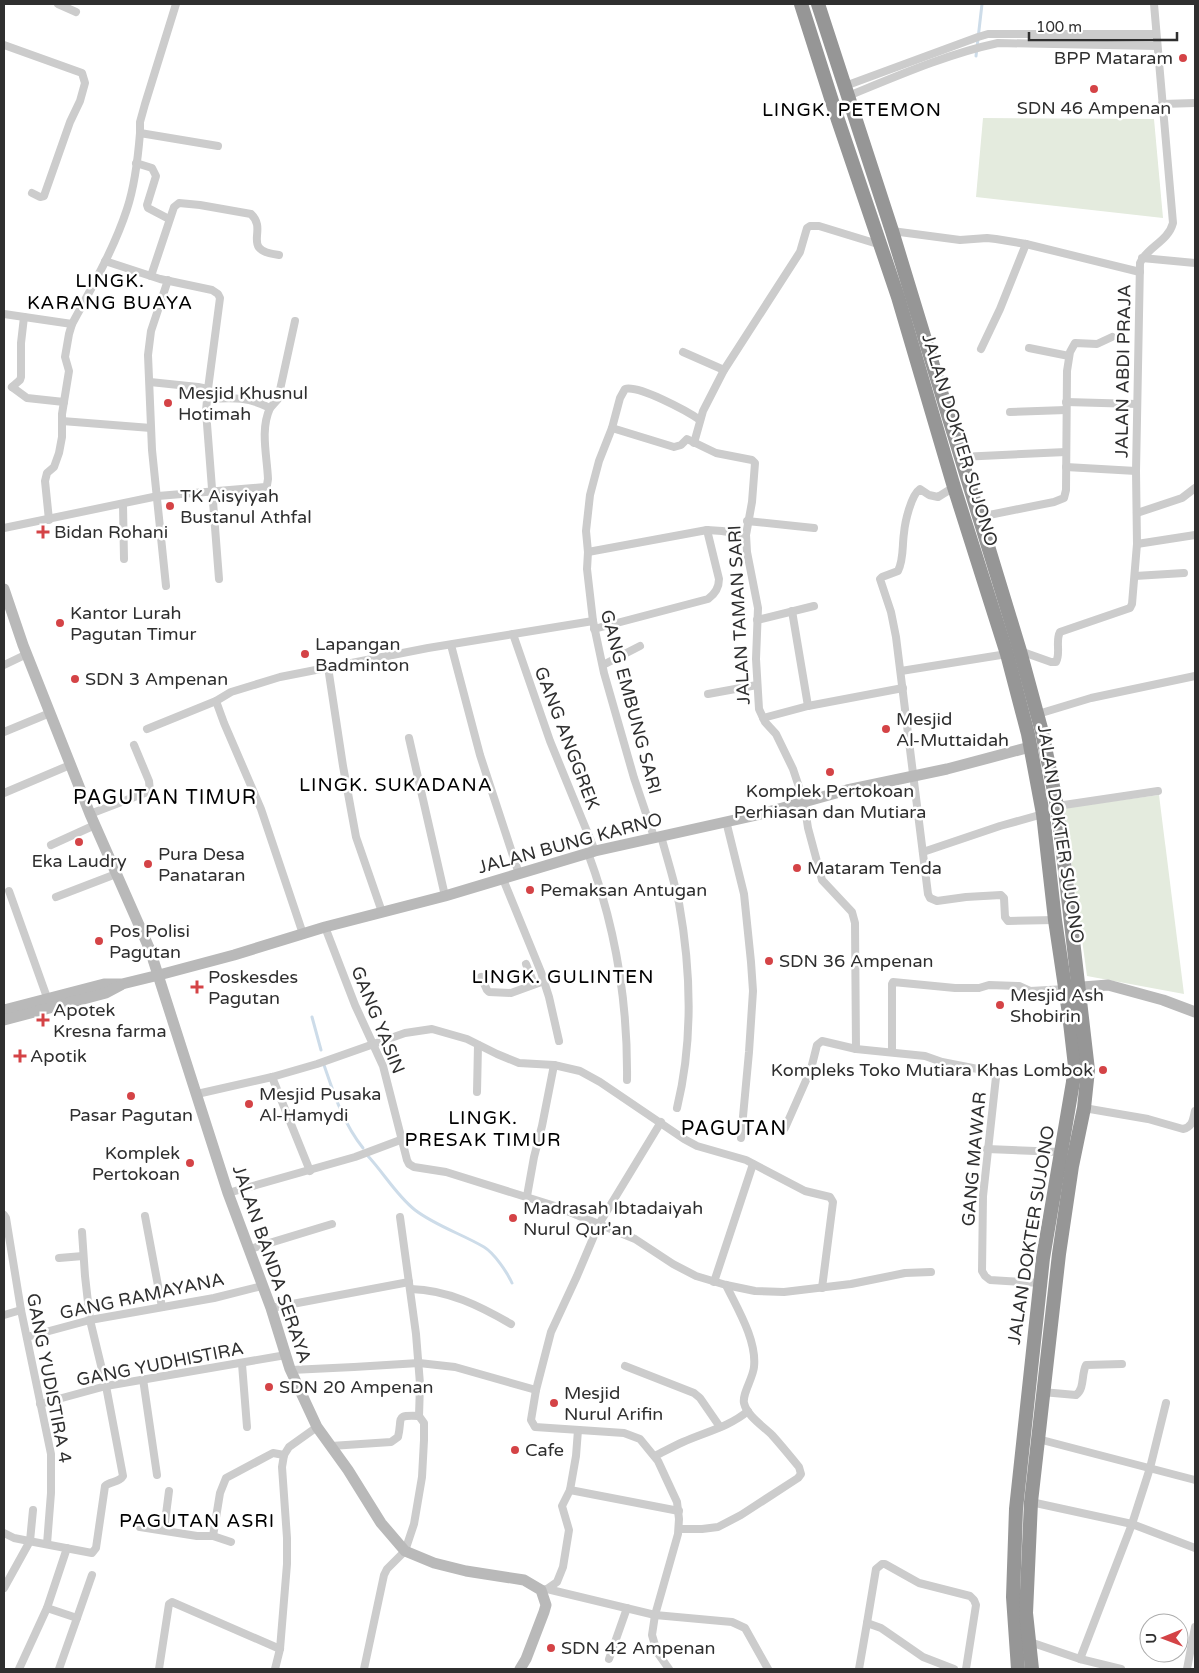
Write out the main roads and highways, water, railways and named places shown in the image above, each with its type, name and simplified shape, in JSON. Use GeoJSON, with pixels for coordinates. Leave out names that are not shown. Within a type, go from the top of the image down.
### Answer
{"type":"FeatureCollection","features":[{"type":"Feature","properties":{"kind":"highway","name":"JALAN DOKTER SUJONO"},"geometry":{"type":"LineString","coordinates":[[801,4],[881,245],[954,487],[983,558],[1013,653],[1043,814],[1055,920],[1072,988],[1075,1066],[1070,1107],[1039,1284],[1016,1509],[1014,1621],[1018,1669]]}},
{"type":"Feature","properties":{"kind":"highway"},"geometry":{"type":"LineString","coordinates":[[818,4],[892,231],[979,517],[983,558]]}},
{"type":"Feature","properties":{"kind":"highway"},"geometry":{"type":"LineString","coordinates":[[838,120],[854,115]]}},
{"type":"Feature","properties":{"kind":"highway"},"geometry":{"type":"LineString","coordinates":[[1013,653],[1038,714],[1057,806],[1072,988],[1088,1070],[1084,1108],[1072,1166],[1058,1254],[1031,1502],[1026,1614],[1032,1669]]}},
{"type":"Feature","properties":{"kind":"highway"},"geometry":{"type":"LineString","coordinates":[[1042,732],[1030,747],[1047,756]]}},
{"type":"Feature","properties":{"kind":"highway"},"geometry":{"type":"LineString","coordinates":[[1030,1371],[1044,1372]]}},
{"type":"Feature","properties":{"kind":"waterway"},"geometry":{"type":"LineString","coordinates":[[976,56],[982,4]]}},
{"type":"Feature","properties":{"kind":"waterway"},"geometry":{"type":"LineString","coordinates":[[312,1017],[321,1050]]}},
{"type":"Feature","properties":{"kind":"waterway"},"geometry":{"type":"LineString","coordinates":[[324,1065],[335,1097],[350,1129],[363,1148]]}},
{"type":"Feature","properties":{"kind":"waterway"},"geometry":{"type":"LineString","coordinates":[[367,1155],[408,1204],[432,1221],[476,1242],[488,1250],[500,1263],[512,1283]]}},
{"type":"Feature","properties":{"kind":"place","name":"BPP Mataram"},"geometry":{"type":"Point","coordinates":[1183,58]}},
{"type":"Feature","properties":{"kind":"place","name":"SDN 46 Ampenan"},"geometry":{"type":"Point","coordinates":[1094,89]}},
{"type":"Feature","properties":{"kind":"place","name":"Mesjid Khusnul Hotimah"},"geometry":{"type":"Point","coordinates":[168,403]}},
{"type":"Feature","properties":{"kind":"place","name":"TK Aisyiyah Bustanul Athfal"},"geometry":{"type":"Point","coordinates":[170,506]}},
{"type":"Feature","properties":{"kind":"place","name":"Bidan Rohani"},"geometry":{"type":"Point","coordinates":[43,532]}},
{"type":"Feature","properties":{"kind":"place","name":"Kantor Lurah Pagutan Timur"},"geometry":{"type":"Point","coordinates":[60,623]}},
{"type":"Feature","properties":{"kind":"place","name":"Lapangan Badminton"},"geometry":{"type":"Point","coordinates":[305,654]}},
{"type":"Feature","properties":{"kind":"place","name":"SDN 3 Ampenan"},"geometry":{"type":"Point","coordinates":[75,679]}},
{"type":"Feature","properties":{"kind":"place","name":"Mesjid Al-Muttaidah"},"geometry":{"type":"Point","coordinates":[886,729]}},
{"type":"Feature","properties":{"kind":"place","name":"Komplek Pertokoan Perhiasan dan Mutiara"},"geometry":{"type":"Point","coordinates":[830,772]}},
{"type":"Feature","properties":{"kind":"place","name":"Eka Laudry"},"geometry":{"type":"Point","coordinates":[79,842]}},
{"type":"Feature","properties":{"kind":"place","name":"Pura Desa Panataran"},"geometry":{"type":"Point","coordinates":[148,864]}},
{"type":"Feature","properties":{"kind":"place","name":"Mataram Tenda"},"geometry":{"type":"Point","coordinates":[797,868]}},
{"type":"Feature","properties":{"kind":"place","name":"Pemaksan Antugan"},"geometry":{"type":"Point","coordinates":[530,890]}},
{"type":"Feature","properties":{"kind":"place","name":"Pos Polisi Pagutan"},"geometry":{"type":"Point","coordinates":[99,941]}},
{"type":"Feature","properties":{"kind":"place","name":"SDN 36 Ampenan"},"geometry":{"type":"Point","coordinates":[769,961]}},
{"type":"Feature","properties":{"kind":"place","name":"Poskesdes Pagutan"},"geometry":{"type":"Point","coordinates":[197,987]}},
{"type":"Feature","properties":{"kind":"place","name":"Mesjid Ash Shobirin"},"geometry":{"type":"Point","coordinates":[1000,1005]}},
{"type":"Feature","properties":{"kind":"place","name":"Apotek Kresna farma"},"geometry":{"type":"Point","coordinates":[43,1020]}},
{"type":"Feature","properties":{"kind":"place","name":"Apotik"},"geometry":{"type":"Point","coordinates":[20,1056]}},
{"type":"Feature","properties":{"kind":"place","name":"Kompleks Toko Mutiara Khas Lombok"},"geometry":{"type":"Point","coordinates":[1103,1070]}},
{"type":"Feature","properties":{"kind":"place","name":"Pasar Pagutan"},"geometry":{"type":"Point","coordinates":[131,1096]}},
{"type":"Feature","properties":{"kind":"place","name":"Mesjid Pusaka Al-Hamydi"},"geometry":{"type":"Point","coordinates":[249,1104]}},
{"type":"Feature","properties":{"kind":"place","name":"Komplek Pertokoan"},"geometry":{"type":"Point","coordinates":[190,1163]}},
{"type":"Feature","properties":{"kind":"place","name":"Madrasah Ibtadaiyah Nurul Qur'an"},"geometry":{"type":"Point","coordinates":[513,1218]}},
{"type":"Feature","properties":{"kind":"place","name":"SDN 20 Ampenan"},"geometry":{"type":"Point","coordinates":[269,1387]}},
{"type":"Feature","properties":{"kind":"place","name":"Mesjid Nurul Arifin"},"geometry":{"type":"Point","coordinates":[554,1403]}},
{"type":"Feature","properties":{"kind":"place","name":"Cafe"},"geometry":{"type":"Point","coordinates":[515,1450]}},
{"type":"Feature","properties":{"kind":"place","name":"SDN 42 Ampenan"},"geometry":{"type":"Point","coordinates":[551,1648]}},
{"type":"Feature","properties":{"kind":"district","name":"LINGK. PETEMON"},"geometry":{"type":"Point","coordinates":[852,109]}},
{"type":"Feature","properties":{"kind":"district","name":"LINGK. KARANG BUAYA"},"geometry":{"type":"Point","coordinates":[110,291]}},
{"type":"Feature","properties":{"kind":"district","name":"LINGK. SUKADANA"},"geometry":{"type":"Point","coordinates":[396,784]}},
{"type":"Feature","properties":{"kind":"district","name":"PAGUTAN TIMUR"},"geometry":{"type":"Point","coordinates":[165,797]}},
{"type":"Feature","properties":{"kind":"district","name":"LINGK. GULINTEN"},"geometry":{"type":"Point","coordinates":[563,976]}},
{"type":"Feature","properties":{"kind":"district","name":"LINGK. PRESAK TIMUR"},"geometry":{"type":"Point","coordinates":[483,1128]}},
{"type":"Feature","properties":{"kind":"district","name":"PAGUTAN"},"geometry":{"type":"Point","coordinates":[734,1128]}},
{"type":"Feature","properties":{"kind":"district","name":"PAGUTAN ASRI"},"geometry":{"type":"Point","coordinates":[197,1520]}}]}
